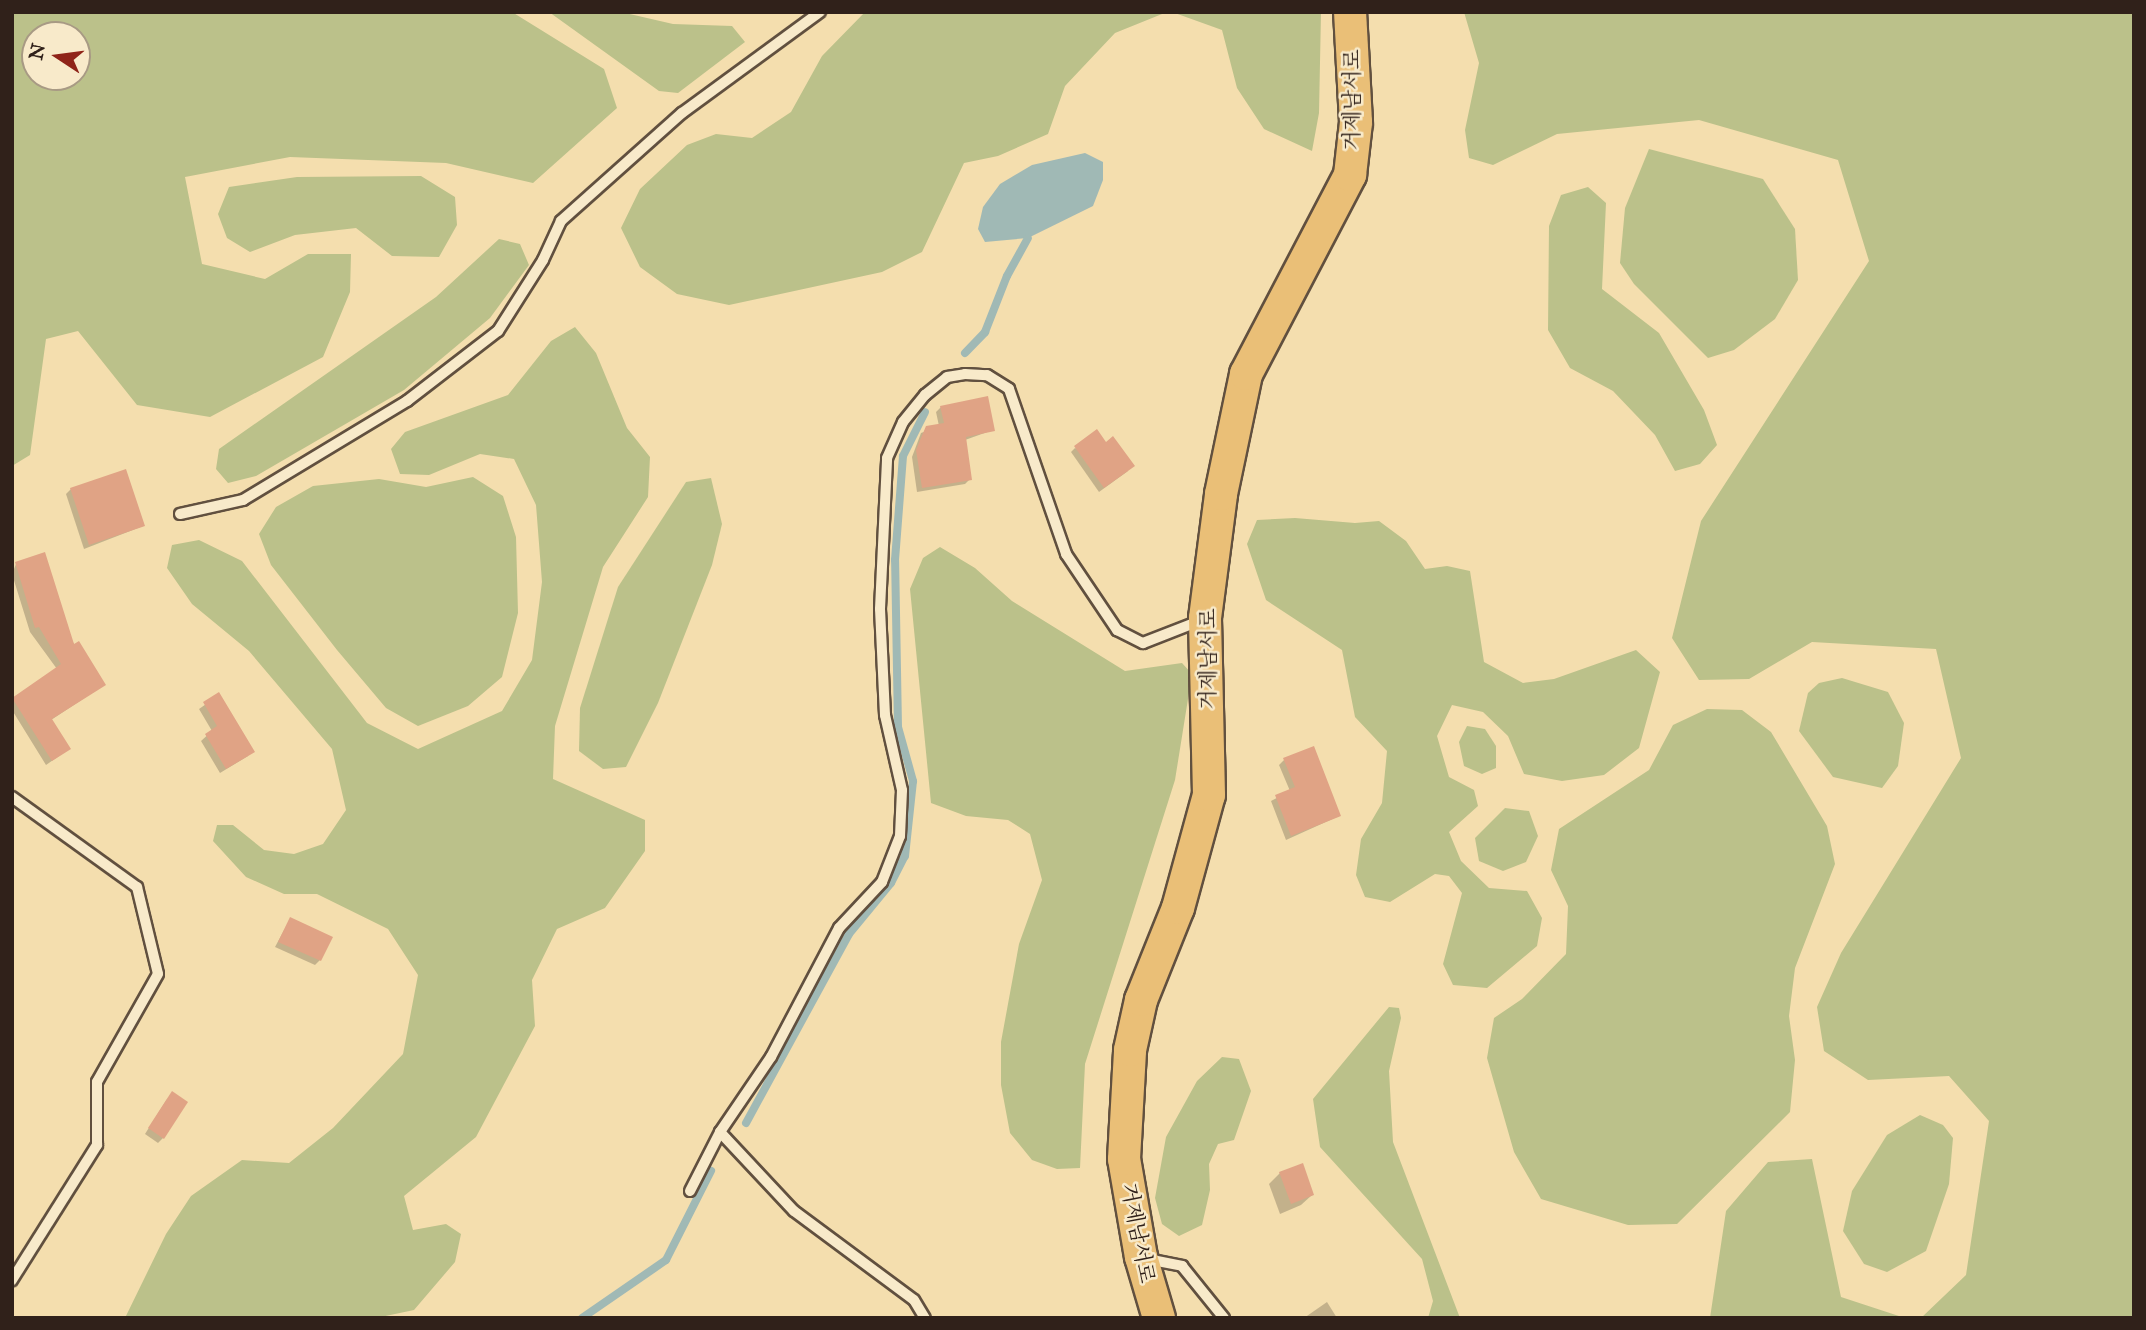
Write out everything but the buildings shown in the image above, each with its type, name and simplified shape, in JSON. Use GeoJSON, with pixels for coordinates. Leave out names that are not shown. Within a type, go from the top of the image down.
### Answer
{"type":"FeatureCollection","features":[{"type":"Feature","properties":{"kind":"main road","name":"거제남서로"},"geometry":{"type":"LineString","coordinates":[[1159,1318],[1141,1257],[1124,1159],[1125,1099],[1141,1000],[1178,908],[1209,795],[1205,618],[1221,494],[1245,374],[1350,176],[1356,122],[1350,12]]}},
{"type":"Feature","properties":{"kind":"lane"},"geometry":{"type":"LineString","coordinates":[[180,513],[243,499],[407,401],[498,331],[543,260],[561,221],[682,113],[820,12]]}},
{"type":"Feature","properties":{"kind":"lane"},"geometry":{"type":"LineString","coordinates":[[690,1191],[720,1132],[771,1057],[839,928],[881,882],[900,836],[902,790],[885,715],[880,609],[887,458],[903,422],[925,395],[947,377],[965,374],[987,375],[1009,389],[1066,554],[1117,630],[1143,643],[1205,618]]}},
{"type":"Feature","properties":{"kind":"lane"},"geometry":{"type":"LineString","coordinates":[[12,797],[137,887],[158,974],[97,1082],[97,1145],[12,1280]]}},
{"type":"Feature","properties":{"kind":"lane"},"geometry":{"type":"LineString","coordinates":[[720,1132],[794,1211],[914,1300],[925,1318]]}},
{"type":"Feature","properties":{"kind":"lane"},"geometry":{"type":"LineString","coordinates":[[1141,1257],[1182,1266],[1224,1318]]}},
{"type":"Feature","properties":{"kind":"green space"},"geometry":{"type":"Polygon","coordinates":[[[12,12],[512,12],[604,69],[617,108],[533,183],[446,163],[290,157],[185,177],[202,264],[265,279],[308,254],[351,254],[350,292],[323,357],[210,417],[137,405],[78,331],[46,339],[30,455],[12,466],[12,12]]]}},
{"type":"Feature","properties":{"kind":"green space"},"geometry":{"type":"Polygon","coordinates":[[[549,12],[621,12],[673,24],[732,26],[745,42],[678,93],[659,91],[549,12]]]}},
{"type":"Feature","properties":{"kind":"green space"},"geometry":{"type":"Polygon","coordinates":[[[865,12],[1167,12],[1115,33],[1065,86],[1048,134],[998,156],[964,163],[922,252],[882,272],[729,305],[677,294],[640,267],[621,228],[640,189],[687,145],[716,134],[752,138],[791,112],[822,56],[865,12]]]}},
{"type":"Feature","properties":{"kind":"green space"},"geometry":{"type":"Polygon","coordinates":[[[1172,12],[1321,12],[1319,113],[1312,151],[1264,129],[1237,88],[1222,30],[1172,12]]]}},
{"type":"Feature","properties":{"kind":"green space"},"geometry":{"type":"Polygon","coordinates":[[[1464,12],[2134,12],[2134,1318],[1921,1318],[1966,1275],[1989,1121],[1949,1076],[1868,1080],[1824,1051],[1817,1007],[1841,953],[1961,758],[1936,649],[1812,642],[1749,679],[1699,680],[1672,638],[1701,521],[1869,261],[1838,160],[1699,120],[1557,134],[1493,165],[1469,158],[1465,130],[1479,63],[1464,12]]]}},
{"type":"Feature","properties":{"kind":"green space"},"geometry":{"type":"Polygon","coordinates":[[[1649,149],[1763,179],[1795,229],[1798,280],[1775,319],[1734,350],[1708,358],[1634,284],[1620,263],[1625,208],[1649,149]]]}},
{"type":"Feature","properties":{"kind":"green space"},"geometry":{"type":"Polygon","coordinates":[[[421,176],[455,197],[457,225],[439,257],[392,256],[356,228],[295,235],[250,252],[227,238],[218,214],[229,187],[297,177],[421,176]]]}},
{"type":"Feature","properties":{"kind":"green space"},"geometry":{"type":"Polygon","coordinates":[[[1588,187],[1606,203],[1602,289],[1659,333],[1704,410],[1717,445],[1700,464],[1675,471],[1655,435],[1613,391],[1570,368],[1548,330],[1549,226],[1561,195],[1588,187]]]}},
{"type":"Feature","properties":{"kind":"green space"},"geometry":{"type":"Polygon","coordinates":[[[499,239],[520,244],[529,265],[490,318],[404,390],[256,476],[228,483],[216,469],[219,449],[436,297],[499,239]]]}},
{"type":"Feature","properties":{"kind":"green space"},"geometry":{"type":"Polygon","coordinates":[[[575,327],[596,353],[627,428],[650,457],[648,497],[603,567],[555,726],[553,779],[645,820],[645,851],[605,908],[557,929],[532,980],[535,1026],[476,1137],[404,1196],[413,1230],[446,1224],[461,1234],[455,1262],[414,1310],[376,1318],[125,1318],[166,1234],[191,1196],[242,1160],[289,1163],[333,1128],[403,1054],[418,975],[388,929],[317,894],[284,894],[246,877],[213,841],[217,825],[233,825],[264,850],[294,854],[323,844],[346,810],[332,749],[249,651],[192,604],[167,568],[172,545],[199,540],[242,561],[367,723],[418,749],[502,711],[532,660],[542,582],[536,505],[514,459],[480,454],[429,475],[400,474],[391,449],[405,432],[508,395],[551,341],[575,327]]]}},
{"type":"Feature","properties":{"kind":"green space"},"geometry":{"type":"Polygon","coordinates":[[[473,477],[503,496],[516,537],[518,613],[502,677],[468,706],[418,726],[386,708],[337,650],[271,565],[259,534],[276,507],[313,486],[379,479],[426,487],[473,477]]]}},
{"type":"Feature","properties":{"kind":"green space"},"geometry":{"type":"Polygon","coordinates":[[[711,478],[722,524],[712,565],[658,703],[626,767],[603,769],[579,751],[580,708],[618,587],[686,482],[711,478]]]}},
{"type":"Feature","properties":{"kind":"green space"},"geometry":{"type":"Polygon","coordinates":[[[1295,518],[1355,523],[1379,521],[1406,541],[1425,569],[1447,566],[1470,571],[1484,662],[1523,683],[1554,679],[1636,650],[1660,672],[1639,748],[1604,775],[1562,781],[1524,774],[1508,736],[1483,712],[1452,705],[1437,736],[1449,777],[1474,790],[1478,806],[1449,832],[1461,861],[1489,888],[1527,891],[1542,918],[1537,946],[1487,988],[1453,985],[1443,964],[1462,893],[1449,876],[1435,874],[1390,902],[1365,897],[1356,875],[1361,839],[1382,803],[1387,751],[1355,717],[1342,650],[1266,600],[1247,544],[1257,520],[1295,518]]]}},
{"type":"Feature","properties":{"kind":"green space"},"geometry":{"type":"Polygon","coordinates":[[[940,547],[975,568],[1012,601],[1125,671],[1182,663],[1192,674],[1175,780],[1085,1064],[1080,1168],[1057,1169],[1032,1160],[1010,1133],[1001,1085],[1001,1042],[1019,944],[1042,880],[1030,834],[1008,820],[966,816],[931,803],[910,589],[923,558],[940,547]]]}},
{"type":"Feature","properties":{"kind":"green space"},"geometry":{"type":"Polygon","coordinates":[[[1842,678],[1888,692],[1904,723],[1898,766],[1882,788],[1833,777],[1799,731],[1808,693],[1819,683],[1842,678]]]}},
{"type":"Feature","properties":{"kind":"green space"},"geometry":{"type":"Polygon","coordinates":[[[1707,709],[1742,710],[1771,732],[1827,826],[1835,864],[1795,968],[1789,1016],[1795,1060],[1790,1112],[1677,1224],[1628,1225],[1541,1199],[1514,1152],[1487,1058],[1494,1018],[1522,999],[1566,954],[1568,906],[1551,870],[1559,829],[1649,770],[1673,725],[1707,709]]]}},
{"type":"Feature","properties":{"kind":"green space"},"geometry":{"type":"Polygon","coordinates":[[[1467,726],[1485,729],[1496,746],[1496,768],[1482,774],[1464,766],[1459,742],[1467,726]]]}},
{"type":"Feature","properties":{"kind":"green space"},"geometry":{"type":"Polygon","coordinates":[[[1505,808],[1529,811],[1538,836],[1526,862],[1503,871],[1479,861],[1475,838],[1505,808]]]}},
{"type":"Feature","properties":{"kind":"green space"},"geometry":{"type":"Polygon","coordinates":[[[1389,1007],[1399,1008],[1401,1018],[1389,1071],[1393,1142],[1460,1318],[1428,1318],[1433,1301],[1422,1259],[1320,1147],[1313,1099],[1389,1007]]]}},
{"type":"Feature","properties":{"kind":"green space"},"geometry":{"type":"Polygon","coordinates":[[[1222,1057],[1239,1059],[1251,1091],[1234,1140],[1218,1144],[1209,1164],[1210,1190],[1202,1225],[1179,1236],[1162,1224],[1155,1198],[1166,1137],[1197,1081],[1222,1057]]]}},
{"type":"Feature","properties":{"kind":"green space"},"geometry":{"type":"Polygon","coordinates":[[[1920,1115],[1943,1125],[1953,1138],[1949,1184],[1926,1251],[1887,1272],[1864,1264],[1843,1231],[1852,1191],[1887,1135],[1920,1115]]]}},
{"type":"Feature","properties":{"kind":"green space"},"geometry":{"type":"Polygon","coordinates":[[[1812,1159],[1841,1297],[1905,1318],[1710,1318],[1726,1211],[1768,1162],[1812,1159]]]}},
{"type":"Feature","properties":{"kind":"water"},"geometry":{"type":"Polygon","coordinates":[[[1085,153],[1103,162],[1103,180],[1093,206],[1028,238],[985,242],[978,229],[983,207],[1000,184],[1032,165],[1085,153]]]}},
{"type":"Feature","properties":{"kind":"waterway"},"geometry":{"type":"LineString","coordinates":[[965,353],[985,332],[1007,276],[1028,238]]}},
{"type":"Feature","properties":{"kind":"waterway"},"geometry":{"type":"LineString","coordinates":[[746,1123],[849,934],[891,883],[905,856],[913,781],[898,727],[895,560],[903,456],[925,412]]}},
{"type":"Feature","properties":{"kind":"waterway"},"geometry":{"type":"LineString","coordinates":[[582,1318],[666,1260],[711,1171]]}}]}
